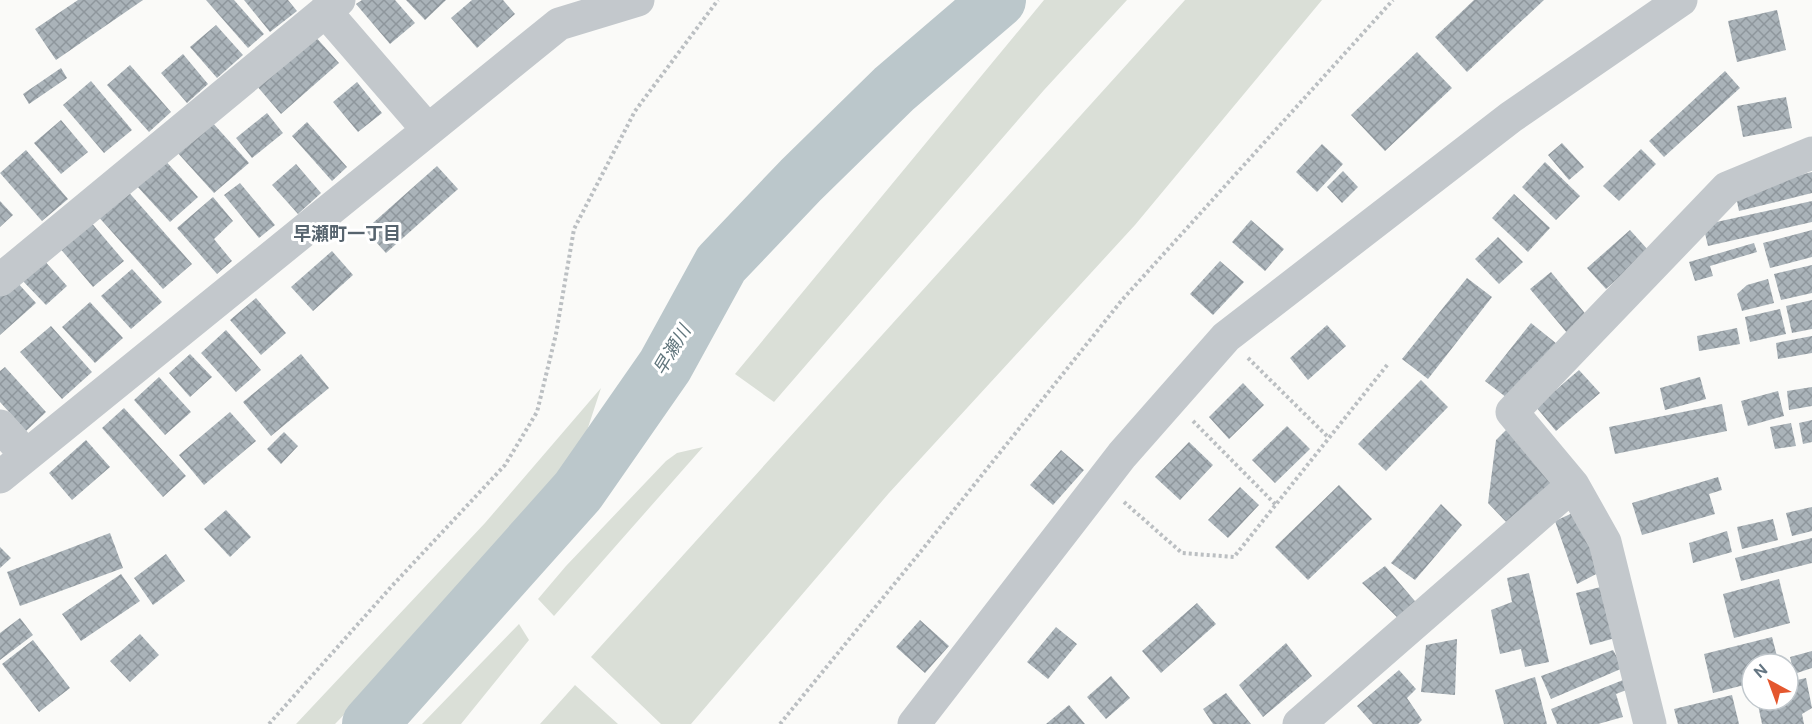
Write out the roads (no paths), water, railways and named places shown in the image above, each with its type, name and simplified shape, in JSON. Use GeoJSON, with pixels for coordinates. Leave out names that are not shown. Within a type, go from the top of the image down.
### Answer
{"type":"FeatureCollection","features":[{"type":"Feature","properties":{"kind":"street"},"geometry":{"type":"LineString","coordinates":[[0,477],[559,24],[638,0]]}},
{"type":"Feature","properties":{"kind":"street"},"geometry":{"type":"LineString","coordinates":[[914,724],[1122,455],[1226,337],[1511,117],[1681,0]]}},
{"type":"Feature","properties":{"kind":"street"},"geometry":{"type":"LineString","coordinates":[[0,280],[332,6],[428,130]]}},
{"type":"Feature","properties":{"kind":"street"},"geometry":{"type":"LineString","coordinates":[[1650,724],[1605,542],[1573,485],[1512,412],[1727,188],[1812,153]]}},
{"type":"Feature","properties":{"kind":"street"},"geometry":{"type":"LineString","coordinates":[[0,426],[26,455]]}},
{"type":"Feature","properties":{"kind":"street"},"geometry":{"type":"LineString","coordinates":[[1299,724],[1573,485]]}},
{"type":"Feature","properties":{"kind":"waterway","name":"早瀬川"},"geometry":{"type":"LineString","coordinates":[[370,724],[578,491],[665,366],[721,264],[801,180],[894,89],[998,0]]}},
{"type":"Feature","properties":{"kind":"district","name":"早瀬町一丁目"},"geometry":{"type":"Point","coordinates":[347,234]}}]}
